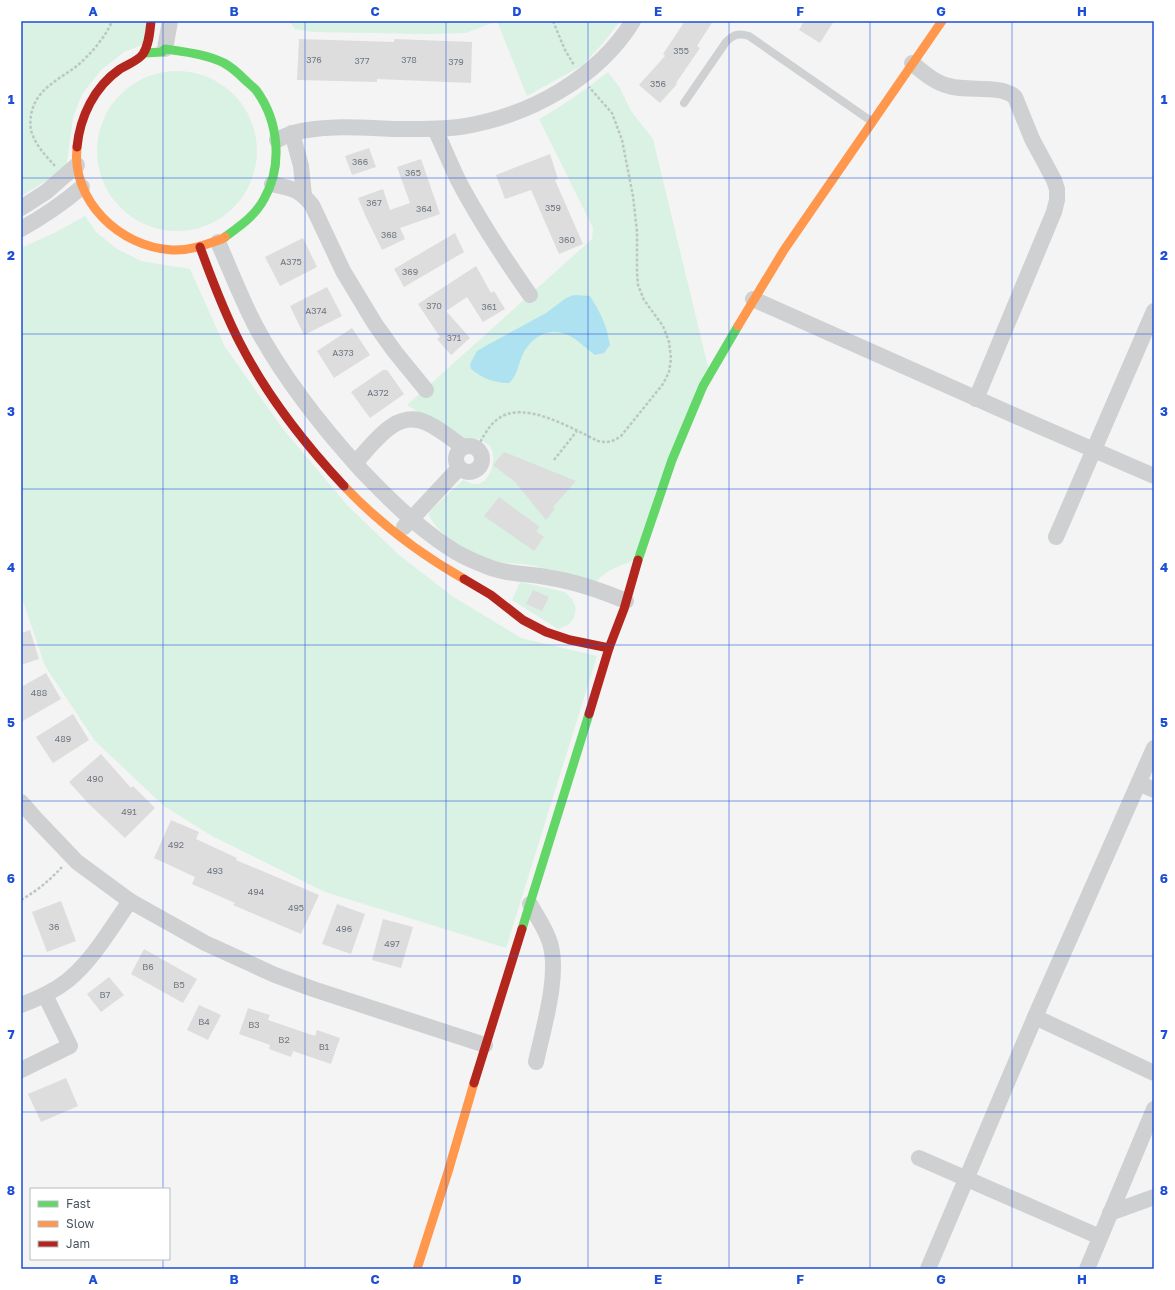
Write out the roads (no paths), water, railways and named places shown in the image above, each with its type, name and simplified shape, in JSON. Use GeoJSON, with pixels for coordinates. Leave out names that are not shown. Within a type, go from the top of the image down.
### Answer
{"type":"FeatureCollection","features":[{"type":"Feature","properties":{"kind":"street"},"geometry":{"type":"LineString","coordinates":[[144,53],[151,21]]}},
{"type":"Feature","properties":{"kind":"street"},"geometry":{"type":"LineString","coordinates":[[165,49],[170,21]]}},
{"type":"Feature","properties":{"kind":"street"},"geometry":{"type":"LineString","coordinates":[[277,140],[292,133],[312,129],[435,130],[504,118],[551,96],[581,77],[627,32],[633,21]]}},
{"type":"Feature","properties":{"kind":"street"},"geometry":{"type":"LineString","coordinates":[[417,1269],[609,648],[672,460],[703,386],[753,299],[784,250],[942,21]]}},
{"type":"Feature","properties":{"kind":"street"},"geometry":{"type":"LineString","coordinates":[[165,49],[204,55],[218,60],[231,67],[254,86],[269,111],[277,140],[276,170],[272,184],[266,196],[251,218],[241,228],[218,242],[200,248],[181,250],[166,250],[137,242],[112,226],[97,210],[82,187],[77,166],[78,135],[82,119],[89,104],[108,78],[144,53],[162,52],[165,49]]}},
{"type":"Feature","properties":{"kind":"street"},"geometry":{"type":"LineString","coordinates":[[912,63],[937,82],[948,86],[1003,91],[1010,93],[1015,97],[1032,139],[1054,180],[1057,189],[1057,200],[1054,212],[976,399]]}},
{"type":"Feature","properties":{"kind":"street"},"geometry":{"type":"LineString","coordinates":[[435,130],[458,180],[474,208],[502,254],[530,295]]}},
{"type":"Feature","properties":{"kind":"street"},"geometry":{"type":"LineString","coordinates":[[292,133],[301,166],[304,196]]}},
{"type":"Feature","properties":{"kind":"street"},"geometry":{"type":"LineString","coordinates":[[21,208],[46,192],[77,166]]}},
{"type":"Feature","properties":{"kind":"street"},"geometry":{"type":"LineString","coordinates":[[272,184],[297,190],[312,205],[343,271],[375,324],[395,352],[426,390]]}},
{"type":"Feature","properties":{"kind":"street"},"geometry":{"type":"LineString","coordinates":[[21,229],[41,218],[82,187]]}},
{"type":"Feature","properties":{"kind":"street"},"geometry":{"type":"LineString","coordinates":[[218,242],[255,324],[286,375],[317,419],[355,463],[411,519],[448,548],[485,566],[500,571],[552,578],[602,592],[626,601]]}},
{"type":"Feature","properties":{"kind":"street"},"geometry":{"type":"LineString","coordinates":[[200,248],[220,303],[246,355],[277,405],[313,452],[353,495],[397,534],[426,556],[490,594],[533,626],[557,637],[583,644],[609,648]]}},
{"type":"Feature","properties":{"kind":"street"},"geometry":{"type":"LineString","coordinates":[[753,299],[976,399],[1154,476]]}},
{"type":"Feature","properties":{"kind":"street"},"geometry":{"type":"LineString","coordinates":[[1056,537],[1154,311]]}},
{"type":"Feature","properties":{"kind":"street"},"geometry":{"type":"LineString","coordinates":[[355,463],[384,431],[395,423],[405,419],[414,419],[427,423],[470,448],[482,458],[478,469],[468,472],[459,468],[455,459],[456,454],[470,448]]}},
{"type":"Feature","properties":{"kind":"street"},"geometry":{"type":"LineString","coordinates":[[397,534],[459,468]]}},
{"type":"Feature","properties":{"kind":"street"},"geometry":{"type":"LineString","coordinates":[[490,594],[500,571]]}},
{"type":"Feature","properties":{"kind":"street"},"geometry":{"type":"LineString","coordinates":[[928,1269],[1035,1017],[1154,748]]}},
{"type":"Feature","properties":{"kind":"street"},"geometry":{"type":"LineString","coordinates":[[1139,783],[1154,790]]}},
{"type":"Feature","properties":{"kind":"street"},"geometry":{"type":"LineString","coordinates":[[21,802],[77,862],[130,901],[205,943],[275,975],[313,990],[485,1045]]}},
{"type":"Feature","properties":{"kind":"street"},"geometry":{"type":"LineString","coordinates":[[21,1005],[45,996],[67,981],[97,949],[130,901]]}},
{"type":"Feature","properties":{"kind":"street"},"geometry":{"type":"LineString","coordinates":[[530,904],[543,926],[550,944],[553,965],[549,1005],[536,1062]]}},
{"type":"Feature","properties":{"kind":"street"},"geometry":{"type":"LineString","coordinates":[[21,1070],[70,1046],[45,996]]}},
{"type":"Feature","properties":{"kind":"street"},"geometry":{"type":"LineString","coordinates":[[1035,1017],[1154,1073]]}},
{"type":"Feature","properties":{"kind":"street"},"geometry":{"type":"LineString","coordinates":[[1087,1269],[1154,1109]]}},
{"type":"Feature","properties":{"kind":"street"},"geometry":{"type":"LineString","coordinates":[[919,1158],[1100,1237]]}},
{"type":"Feature","properties":{"kind":"street"},"geometry":{"type":"LineString","coordinates":[[1110,1212],[1154,1197]]}},
{"type":"Feature","properties":{"kind":"lane"},"geometry":{"type":"LineString","coordinates":[[684,104],[726,42],[732,36],[740,34],[749,36],[872,122]]}},
{"type":"Feature","properties":{"kind":"water"},"geometry":{"type":"Polygon","coordinates":[[[574,295],[590,296],[601,314],[610,345],[604,353],[595,355],[575,339],[559,332],[552,332],[538,337],[526,348],[516,374],[509,383],[488,379],[471,369],[470,364],[477,351],[546,313],[566,298],[574,295]]]}}]}
